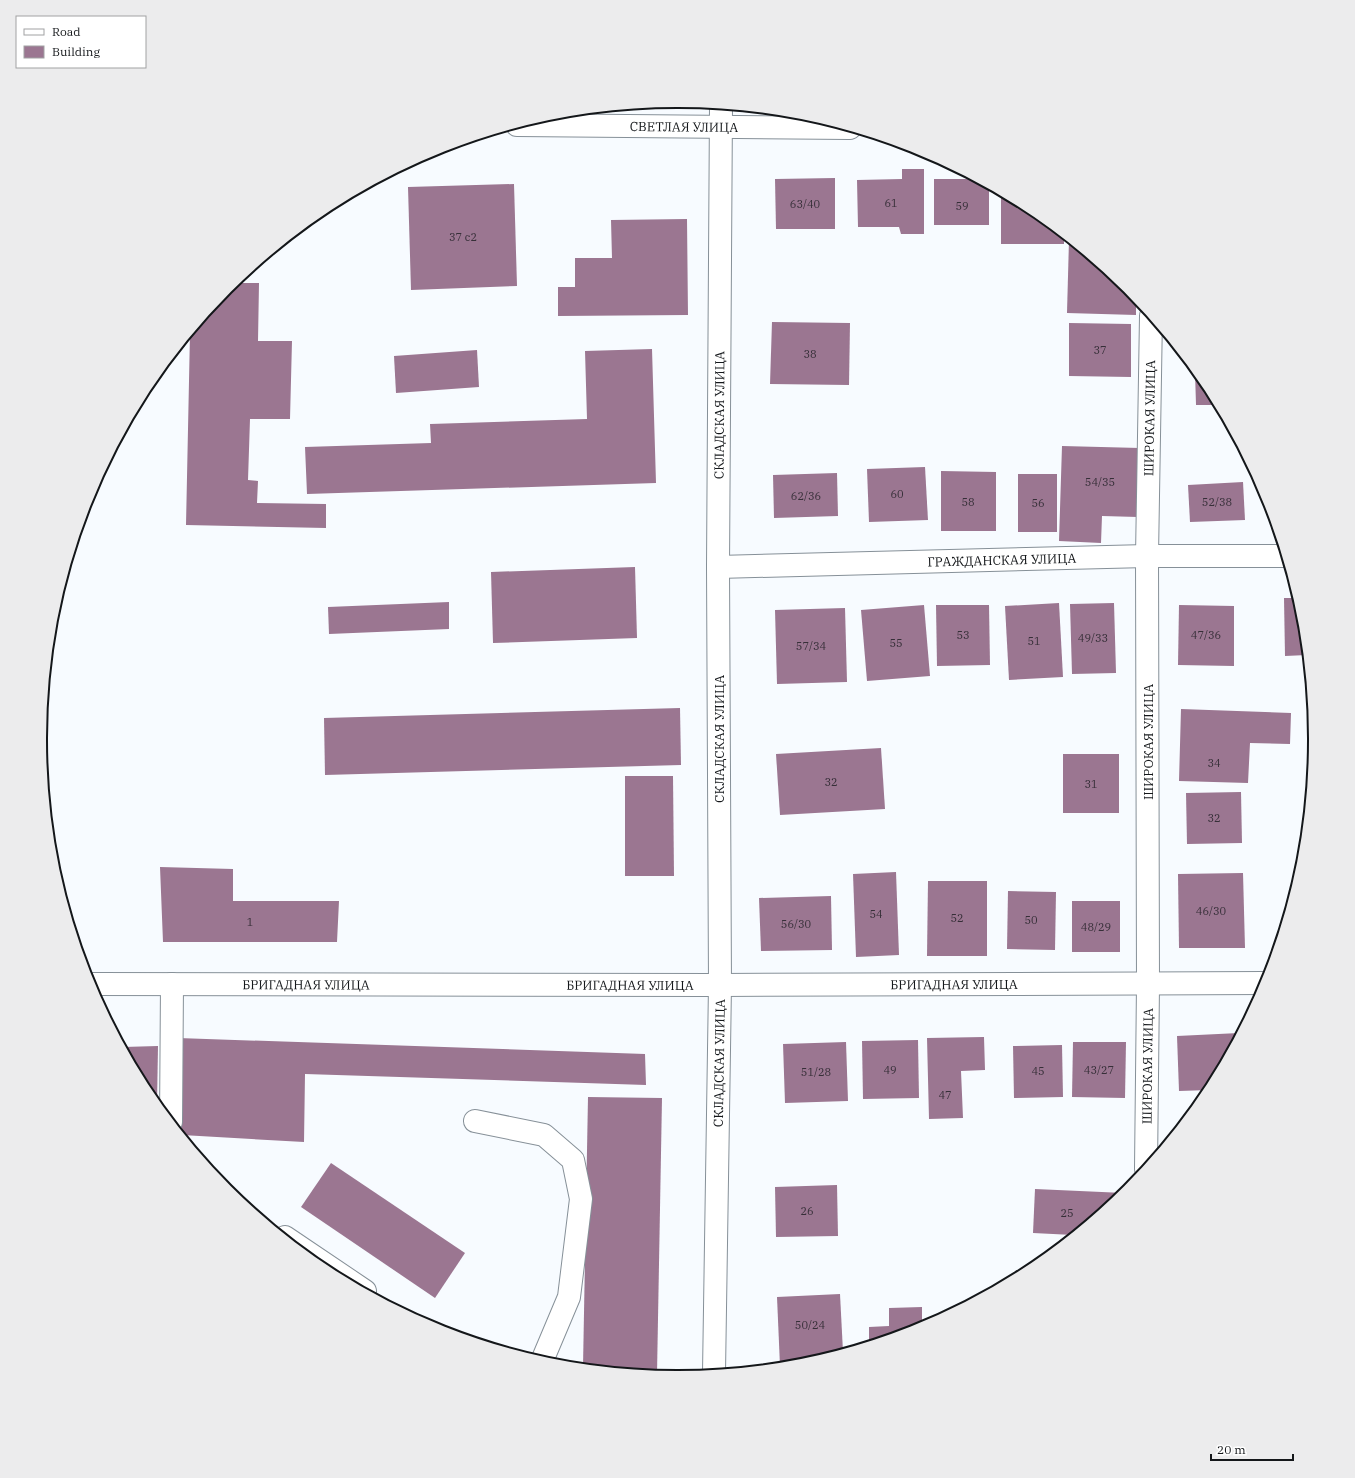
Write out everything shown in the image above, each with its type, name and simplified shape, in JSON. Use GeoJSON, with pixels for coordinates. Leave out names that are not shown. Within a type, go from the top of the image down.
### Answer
{"type":"FeatureCollection","features":[{"type":"Feature","properties":{"kind":"street","name":"СВЕТЛАЯ УЛИЦА"},"geometry":{"type":"LineString","coordinates":[[541,124],[721,116],[820,125]]}},
{"type":"Feature","properties":{"kind":"street","name":"СКЛАДСКАЯ УЛИЦА"},"geometry":{"type":"LineString","coordinates":[[714,1368],[720,985],[718,567],[721,116]]}},
{"type":"Feature","properties":{"kind":"street","name":"ШИРОКАЯ УЛИЦА"},"geometry":{"type":"LineString","coordinates":[[1146,1161],[1148,985],[1147,556],[1151,322]]}},
{"type":"Feature","properties":{"kind":"street","name":"ГРАЖДАНСКАЯ УЛИЦА"},"geometry":{"type":"LineString","coordinates":[[718,567],[1147,556],[1281,556]]}},
{"type":"Feature","properties":{"kind":"street","name":"БРИГАДНАЯ УЛИЦА"},"geometry":{"type":"LineString","coordinates":[[97,984],[1148,985],[1259,983]]}},
{"type":"Feature","properties":{"kind":"street"},"geometry":{"type":"LineString","coordinates":[[171,1115],[172,984]]}},
{"type":"Feature","properties":{"kind":"street"},"geometry":{"type":"LineString","coordinates":[[475,1121],[544,1135],[573,1160],[581,1199],[569,1297],[545,1355]]}},
{"type":"Feature","properties":{"kind":"building"},"geometry":{"type":"Polygon","coordinates":[[[902,169],[924,169],[924,234],[901,234],[899,227],[858,227],[857,180],[902,179],[902,169]]]}},
{"type":"Feature","properties":{"kind":"building"},"geometry":{"type":"Polygon","coordinates":[[[835,178],[835,229],[776,229],[775,179],[835,178]]]}},
{"type":"Feature","properties":{"kind":"building"},"geometry":{"type":"Polygon","coordinates":[[[934,179],[966,179],[989,191],[989,225],[934,225],[934,179]]]}},
{"type":"Feature","properties":{"kind":"building"},"geometry":{"type":"Polygon","coordinates":[[[514,184],[517,286],[411,290],[408,187],[514,184]]]}},
{"type":"Feature","properties":{"kind":"building"},"geometry":{"type":"Polygon","coordinates":[[[1001,198],[1028,215],[1064,241],[1064,244],[1001,244],[1001,198]]]}},
{"type":"Feature","properties":{"kind":"building"},"geometry":{"type":"Polygon","coordinates":[[[687,219],[688,315],[558,316],[558,287],[575,287],[575,258],[612,258],[611,220],[687,219]]]}},
{"type":"Feature","properties":{"kind":"building"},"geometry":{"type":"Polygon","coordinates":[[[1069,245],[1093,265],[1136,306],[1136,315],[1067,313],[1069,245]]]}},
{"type":"Feature","properties":{"kind":"building"},"geometry":{"type":"Polygon","coordinates":[[[243,283],[259,283],[258,341],[292,341],[290,419],[250,419],[248,480],[258,481],[257,503],[326,504],[326,528],[186,525],[190,339],[203,323],[243,283]]]}},
{"type":"Feature","properties":{"kind":"building"},"geometry":{"type":"Polygon","coordinates":[[[772,322],[850,323],[849,385],[770,384],[772,322]]]}},
{"type":"Feature","properties":{"kind":"building"},"geometry":{"type":"Polygon","coordinates":[[[1069,323],[1131,324],[1131,377],[1069,376],[1069,323]]]}},
{"type":"Feature","properties":{"kind":"building"},"geometry":{"type":"Polygon","coordinates":[[[652,349],[656,483],[307,494],[305,447],[431,443],[430,424],[587,419],[585,351],[652,349]]]}},
{"type":"Feature","properties":{"kind":"building"},"geometry":{"type":"Polygon","coordinates":[[[477,350],[479,387],[396,393],[394,356],[477,350]]]}},
{"type":"Feature","properties":{"kind":"building"},"geometry":{"type":"Polygon","coordinates":[[[1195,379],[1212,405],[1196,405],[1195,379]]]}},
{"type":"Feature","properties":{"kind":"building"},"geometry":{"type":"Polygon","coordinates":[[[1062,446],[1140,448],[1138,517],[1102,516],[1101,543],[1059,541],[1062,446]]]}},
{"type":"Feature","properties":{"kind":"building"},"geometry":{"type":"Polygon","coordinates":[[[925,467],[928,520],[869,522],[867,469],[925,467]]]}},
{"type":"Feature","properties":{"kind":"building"},"geometry":{"type":"Polygon","coordinates":[[[941,471],[996,472],[996,531],[941,531],[941,471]]]}},
{"type":"Feature","properties":{"kind":"building"},"geometry":{"type":"Polygon","coordinates":[[[837,473],[838,516],[774,518],[773,475],[837,473]]]}},
{"type":"Feature","properties":{"kind":"building"},"geometry":{"type":"Polygon","coordinates":[[[1018,474],[1057,474],[1057,532],[1018,532],[1018,474]]]}},
{"type":"Feature","properties":{"kind":"building"},"geometry":{"type":"Polygon","coordinates":[[[1243,482],[1245,520],[1190,522],[1188,485],[1243,482]]]}},
{"type":"Feature","properties":{"kind":"building"},"geometry":{"type":"Polygon","coordinates":[[[635,567],[637,638],[493,643],[491,572],[635,567]]]}},
{"type":"Feature","properties":{"kind":"building"},"geometry":{"type":"Polygon","coordinates":[[[1284,598],[1292,598],[1303,655],[1285,656],[1284,598]]]}},
{"type":"Feature","properties":{"kind":"building"},"geometry":{"type":"Polygon","coordinates":[[[449,602],[449,629],[329,634],[328,607],[449,602]]]}},
{"type":"Feature","properties":{"kind":"building"},"geometry":{"type":"Polygon","coordinates":[[[1059,603],[1063,677],[1009,680],[1005,606],[1059,603]]]}},
{"type":"Feature","properties":{"kind":"building"},"geometry":{"type":"Polygon","coordinates":[[[1114,603],[1116,673],[1072,674],[1070,604],[1114,603]]]}},
{"type":"Feature","properties":{"kind":"building"},"geometry":{"type":"Polygon","coordinates":[[[924,605],[930,676],[867,681],[861,610],[924,605]]]}},
{"type":"Feature","properties":{"kind":"building"},"geometry":{"type":"Polygon","coordinates":[[[936,605],[989,605],[990,665],[937,666],[936,605]]]}},
{"type":"Feature","properties":{"kind":"building"},"geometry":{"type":"Polygon","coordinates":[[[1179,605],[1234,606],[1234,666],[1178,665],[1179,605]]]}},
{"type":"Feature","properties":{"kind":"building"},"geometry":{"type":"Polygon","coordinates":[[[845,608],[847,682],[777,684],[775,610],[845,608]]]}},
{"type":"Feature","properties":{"kind":"building"},"geometry":{"type":"Polygon","coordinates":[[[680,708],[681,765],[325,775],[324,718],[680,708]]]}},
{"type":"Feature","properties":{"kind":"building"},"geometry":{"type":"Polygon","coordinates":[[[1181,709],[1291,713],[1290,744],[1250,743],[1248,783],[1179,781],[1181,709]]]}},
{"type":"Feature","properties":{"kind":"building"},"geometry":{"type":"Polygon","coordinates":[[[881,748],[885,809],[780,815],[776,754],[881,748]]]}},
{"type":"Feature","properties":{"kind":"building"},"geometry":{"type":"Polygon","coordinates":[[[1063,754],[1119,754],[1119,813],[1063,813],[1063,754]]]}},
{"type":"Feature","properties":{"kind":"building"},"geometry":{"type":"Polygon","coordinates":[[[625,776],[673,776],[674,876],[625,876],[625,776]]]}},
{"type":"Feature","properties":{"kind":"building"},"geometry":{"type":"Polygon","coordinates":[[[1241,792],[1242,843],[1187,844],[1186,793],[1241,792]]]}},
{"type":"Feature","properties":{"kind":"building"},"geometry":{"type":"Polygon","coordinates":[[[160,867],[233,869],[233,901],[339,901],[337,942],[163,942],[160,867]]]}},
{"type":"Feature","properties":{"kind":"building"},"geometry":{"type":"Polygon","coordinates":[[[896,872],[899,955],[856,957],[853,874],[896,872]]]}},
{"type":"Feature","properties":{"kind":"building"},"geometry":{"type":"Polygon","coordinates":[[[1243,873],[1245,948],[1179,948],[1178,874],[1243,873]]]}},
{"type":"Feature","properties":{"kind":"building"},"geometry":{"type":"Polygon","coordinates":[[[928,881],[987,881],[987,956],[927,956],[928,881]]]}},
{"type":"Feature","properties":{"kind":"building"},"geometry":{"type":"Polygon","coordinates":[[[1008,891],[1056,892],[1055,950],[1007,949],[1008,891]]]}},
{"type":"Feature","properties":{"kind":"building"},"geometry":{"type":"Polygon","coordinates":[[[831,896],[832,950],[761,951],[759,898],[831,896]]]}},
{"type":"Feature","properties":{"kind":"building"},"geometry":{"type":"Polygon","coordinates":[[[1072,901],[1120,901],[1120,952],[1072,952],[1072,901]]]}},
{"type":"Feature","properties":{"kind":"building"},"geometry":{"type":"Polygon","coordinates":[[[1235,1033],[1201,1090],[1179,1091],[1177,1036],[1235,1033]]]}},
{"type":"Feature","properties":{"kind":"building"},"geometry":{"type":"Polygon","coordinates":[[[984,1037],[985,1070],[961,1071],[963,1118],[929,1119],[927,1038],[984,1037]]]}},
{"type":"Feature","properties":{"kind":"building"},"geometry":{"type":"Polygon","coordinates":[[[178,1038],[645,1054],[646,1085],[305,1074],[304,1142],[187,1135],[182,1129],[178,1038]]]}},
{"type":"Feature","properties":{"kind":"building"},"geometry":{"type":"Polygon","coordinates":[[[918,1040],[919,1098],[863,1099],[862,1041],[918,1040]]]}},
{"type":"Feature","properties":{"kind":"building"},"geometry":{"type":"Polygon","coordinates":[[[846,1042],[848,1101],[785,1103],[783,1044],[846,1042]]]}},
{"type":"Feature","properties":{"kind":"building"},"geometry":{"type":"Polygon","coordinates":[[[1073,1042],[1126,1042],[1125,1098],[1072,1097],[1073,1042]]]}},
{"type":"Feature","properties":{"kind":"building"},"geometry":{"type":"Polygon","coordinates":[[[1062,1045],[1063,1097],[1014,1098],[1013,1046],[1062,1045]]]}},
{"type":"Feature","properties":{"kind":"building"},"geometry":{"type":"Polygon","coordinates":[[[158,1046],[157,1095],[131,1054],[127,1047],[158,1046]]]}},
{"type":"Feature","properties":{"kind":"building"},"geometry":{"type":"Polygon","coordinates":[[[588,1097],[662,1098],[657,1369],[583,1362],[588,1097]]]}},
{"type":"Feature","properties":{"kind":"building"},"geometry":{"type":"Polygon","coordinates":[[[331,1163],[465,1253],[435,1298],[301,1207],[331,1163]]]}},
{"type":"Feature","properties":{"kind":"building"},"geometry":{"type":"Polygon","coordinates":[[[837,1185],[838,1236],[776,1237],[775,1187],[837,1185]]]}},
{"type":"Feature","properties":{"kind":"building"},"geometry":{"type":"Polygon","coordinates":[[[1035,1189],[1115,1193],[1066,1235],[1033,1233],[1035,1189]]]}},
{"type":"Feature","properties":{"kind":"building"},"geometry":{"type":"Polygon","coordinates":[[[840,1294],[843,1347],[780,1361],[777,1297],[840,1294]]]}},
{"type":"Feature","properties":{"kind":"building"},"geometry":{"type":"Polygon","coordinates":[[[922,1307],[922,1321],[869,1339],[869,1327],[889,1326],[889,1308],[922,1307]]]}}]}
